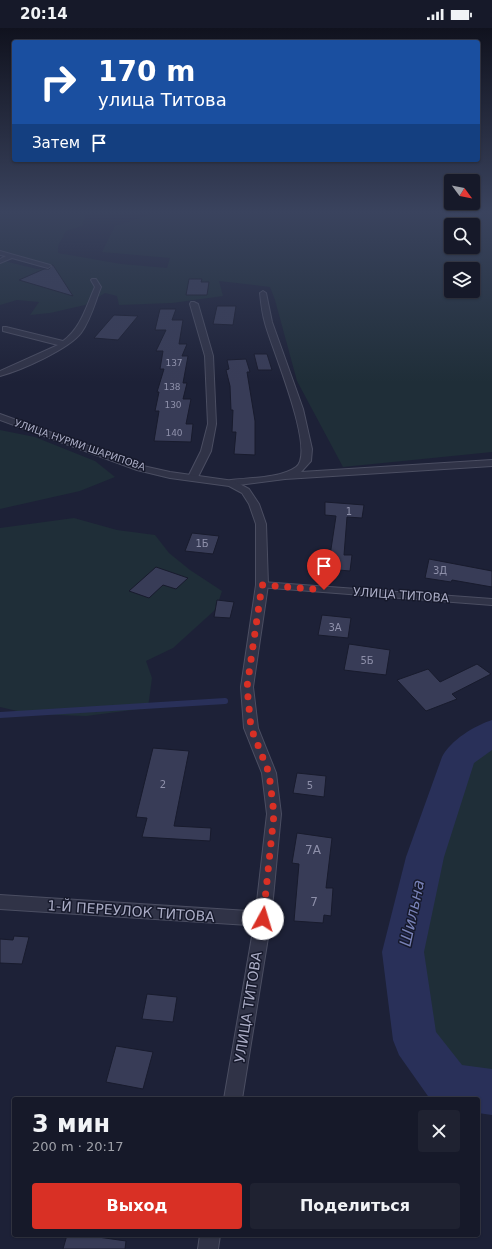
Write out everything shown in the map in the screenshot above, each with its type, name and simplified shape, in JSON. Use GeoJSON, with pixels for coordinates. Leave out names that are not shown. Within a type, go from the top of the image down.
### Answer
{"type":"FeatureCollection","features":[{"type":"Feature","properties":{"kind":"street"},"geometry":{"type":"LineString","coordinates":[[0,374],[64,344],[78,333],[98,287],[94,280]]}},
{"type":"Feature","properties":{"kind":"street"},"geometry":{"type":"LineString","coordinates":[[263,293],[268,322],[299,409],[307,449],[306,461],[300,469],[285,476]]}},
{"type":"Feature","properties":{"kind":"street"},"geometry":{"type":"LineString","coordinates":[[192,477],[206,451],[212,424],[209,356],[194,304]]}},
{"type":"Feature","properties":{"kind":"street"},"geometry":{"type":"LineString","coordinates":[[6,328],[64,344]]}},
{"type":"Feature","properties":{"kind":"street","name":"УЛИЦА НУРМИ ШАРИПОВА"},"geometry":{"type":"LineString","coordinates":[[0,417],[140,468],[170,475],[231,483]]}},
{"type":"Feature","properties":{"kind":"street"},"geometry":{"type":"LineString","coordinates":[[231,483],[285,476],[492,462]]}},
{"type":"Feature","properties":{"kind":"street","name":"УЛИЦА ТИТОВА"},"geometry":{"type":"LineString","coordinates":[[231,483],[246,492],[254,504],[261,524],[262,585],[247,687],[251,728],[269,773],[274,814],[263,919],[233,1097]]}},
{"type":"Feature","properties":{"kind":"street","name":"УЛИЦА ТИТОВА"},"geometry":{"type":"LineString","coordinates":[[262,585],[492,602]]}},
{"type":"Feature","properties":{"kind":"street","name":"1-Й ПЕРЕУЛОК ТИТОВА"},"geometry":{"type":"LineString","coordinates":[[0,902],[263,919]]}},
{"type":"Feature","properties":{"kind":"street"},"geometry":{"type":"LineString","coordinates":[[208,1249],[210,1237]]}},
{"type":"Feature","properties":{"kind":"shaded area"},"geometry":{"type":"Polygon","coordinates":[[[0,268],[444,268],[444,298],[480,298],[480,268],[492,268],[492,452],[343,467],[297,381],[275,300],[270,287],[219,281],[223,296],[172,303],[119,305],[117,296],[105,293],[85,305],[50,313],[30,315],[39,302],[17,300],[0,305],[0,268]]]}},
{"type":"Feature","properties":{"kind":"shaded area"},"geometry":{"type":"Polygon","coordinates":[[[0,430],[35,437],[95,461],[115,477],[80,491],[0,509],[0,430]]]}},
{"type":"Feature","properties":{"kind":"shaded area"},"geometry":{"type":"Polygon","coordinates":[[[74,518],[117,530],[155,535],[169,553],[190,570],[222,591],[216,609],[173,648],[146,661],[152,678],[148,708],[86,716],[30,714],[0,707],[0,528],[74,518]]]}},
{"type":"Feature","properties":{"kind":"shaded area"},"geometry":{"type":"Polygon","coordinates":[[[492,732],[492,1092],[490,1093],[449,1086],[415,1040],[403,952],[425,857],[459,757],[492,732]]]}},
{"type":"Feature","properties":{"kind":"building"},"geometry":{"type":"Polygon","coordinates":[[[55,268],[73,296],[19,280],[44,269],[55,268]]]}},
{"type":"Feature","properties":{"kind":"building"},"geometry":{"type":"Polygon","coordinates":[[[189,279],[202,279],[201,282],[209,282],[207,295],[186,295],[189,279]]]}},
{"type":"Feature","properties":{"kind":"building"},"geometry":{"type":"Polygon","coordinates":[[[217,306],[236,306],[233,325],[213,324],[217,306]]]}},
{"type":"Feature","properties":{"kind":"building"},"geometry":{"type":"Polygon","coordinates":[[[160,309],[176,309],[172,320],[183,320],[179,344],[187,344],[182,356],[188,356],[183,383],[187,383],[183,399],[191,399],[186,424],[193,424],[191,442],[154,441],[159,411],[155,411],[159,392],[157,392],[164,369],[160,369],[163,351],[156,351],[166,330],[155,330],[160,309]]]}},
{"type":"Feature","properties":{"kind":"building"},"geometry":{"type":"Polygon","coordinates":[[[114,315],[138,316],[118,340],[94,338],[114,315]]]}},
{"type":"Feature","properties":{"kind":"building"},"geometry":{"type":"Polygon","coordinates":[[[254,354],[267,354],[272,370],[258,370],[254,354]]]}},
{"type":"Feature","properties":{"kind":"building"},"geometry":{"type":"Polygon","coordinates":[[[246,359],[250,372],[247,372],[255,421],[255,455],[234,454],[236,432],[232,432],[233,410],[231,410],[230,386],[226,370],[229,369],[227,360],[246,359]]]}},
{"type":"Feature","properties":{"kind":"building"},"geometry":{"type":"Polygon","coordinates":[[[325,502],[364,505],[362,518],[347,517],[344,555],[352,555],[350,571],[328,569],[336,516],[325,515],[325,502]]]}},
{"type":"Feature","properties":{"kind":"building"},"geometry":{"type":"Polygon","coordinates":[[[192,533],[219,536],[213,554],[185,551],[192,533]]]}},
{"type":"Feature","properties":{"kind":"building"},"geometry":{"type":"Polygon","coordinates":[[[429,559],[492,571],[492,587],[452,580],[451,582],[425,578],[429,559]]]}},
{"type":"Feature","properties":{"kind":"building"},"geometry":{"type":"Polygon","coordinates":[[[156,567],[188,578],[176,589],[163,585],[149,598],[129,591],[156,567]]]}},
{"type":"Feature","properties":{"kind":"building"},"geometry":{"type":"Polygon","coordinates":[[[217,600],[234,602],[230,618],[214,617],[217,600]]]}},
{"type":"Feature","properties":{"kind":"building"},"geometry":{"type":"Polygon","coordinates":[[[322,615],[351,618],[348,638],[318,635],[322,615]]]}},
{"type":"Feature","properties":{"kind":"building"},"geometry":{"type":"Polygon","coordinates":[[[349,644],[390,650],[386,675],[344,670],[349,644]]]}},
{"type":"Feature","properties":{"kind":"building"},"geometry":{"type":"Polygon","coordinates":[[[477,664],[491,674],[452,694],[457,699],[426,711],[397,680],[428,669],[440,682],[477,664]]]}},
{"type":"Feature","properties":{"kind":"building"},"geometry":{"type":"Polygon","coordinates":[[[153,748],[189,751],[174,826],[211,828],[210,841],[142,837],[147,818],[136,817],[153,748]]]}},
{"type":"Feature","properties":{"kind":"building"},"geometry":{"type":"Polygon","coordinates":[[[297,773],[326,776],[324,797],[293,793],[297,773]]]}},
{"type":"Feature","properties":{"kind":"building"},"geometry":{"type":"Polygon","coordinates":[[[297,833],[332,838],[326,888],[333,888],[331,916],[324,915],[323,923],[294,921],[299,864],[292,863],[297,833]]]}},
{"type":"Feature","properties":{"kind":"building"},"geometry":{"type":"Polygon","coordinates":[[[14,936],[29,937],[22,964],[0,963],[0,939],[13,940],[14,936]]]}},
{"type":"Feature","properties":{"kind":"building"},"geometry":{"type":"Polygon","coordinates":[[[147,994],[177,997],[173,1022],[142,1019],[147,994]]]}},
{"type":"Feature","properties":{"kind":"building"},"geometry":{"type":"Polygon","coordinates":[[[116,1046],[153,1052],[143,1089],[106,1082],[116,1046]]]}},
{"type":"Feature","properties":{"kind":"building"},"geometry":{"type":"Polygon","coordinates":[[[66,1237],[98,1237],[126,1241],[125,1249],[63,1249],[66,1237]]]}},
{"type":"Feature","properties":{"kind":"waterway"},"geometry":{"type":"LineString","coordinates":[[0,715],[225,701]]}},
{"type":"Feature","properties":{"kind":"waterway","name":"Шильна"},"geometry":{"type":"LineString","coordinates":[[492,732],[459,757],[425,857],[403,952],[415,1040],[449,1086],[492,1092]]}},
{"type":"Feature","properties":{"kind":"route"},"geometry":{"type":"LineString","coordinates":[[263,919],[274,814],[269,773],[251,728],[247,687],[262,585],[324,590]]}}]}
